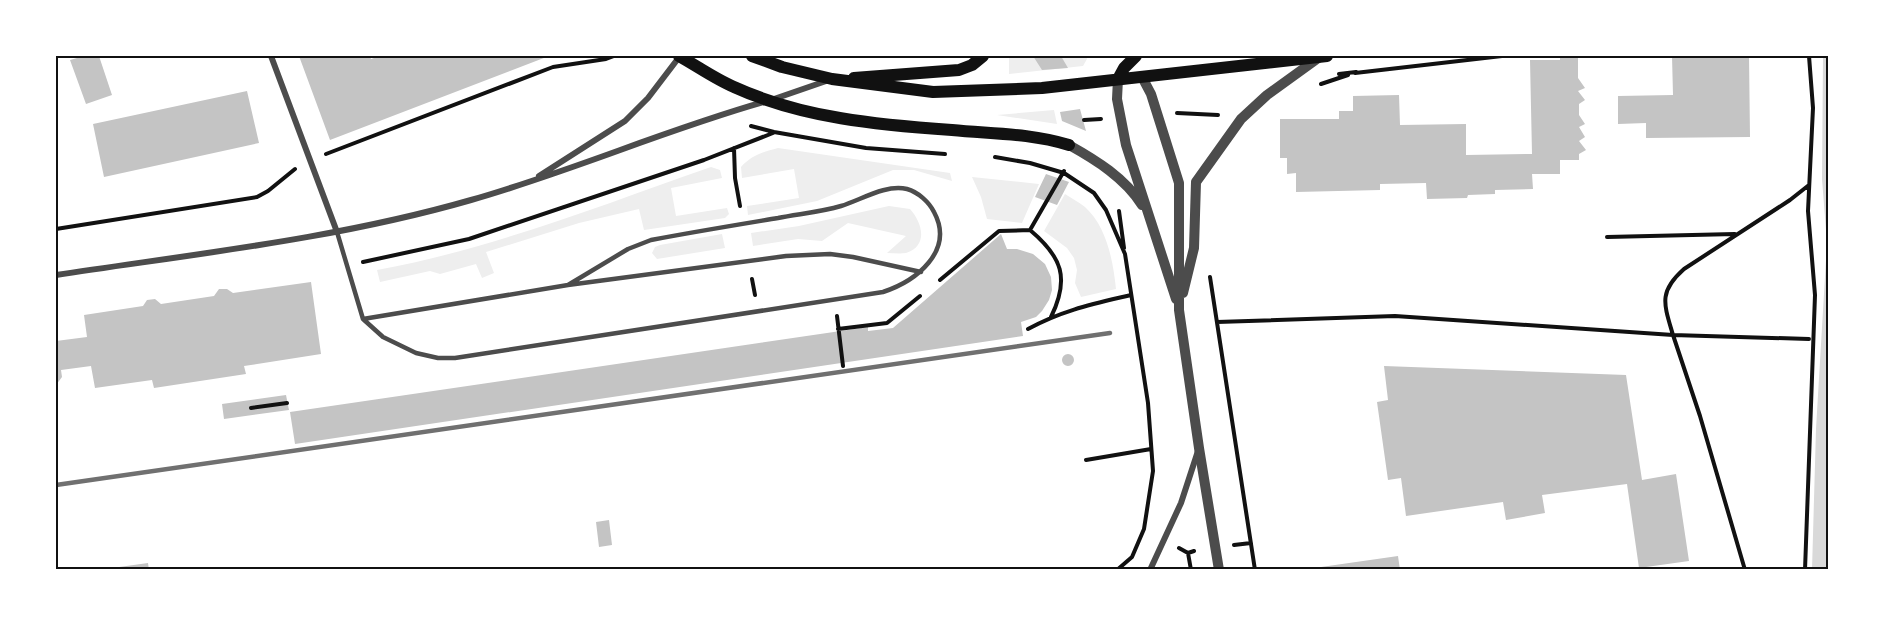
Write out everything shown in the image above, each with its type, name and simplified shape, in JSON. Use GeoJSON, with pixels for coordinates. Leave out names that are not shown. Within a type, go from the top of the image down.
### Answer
{"type":"FeatureCollection","features":[{"type":"Feature","properties":{"kind":"main road"},"geometry":{"type":"LineString","coordinates":[[680,56],[733,87],[802,111],[878,124],[1015,133],[1042,137],[1069,145]]}},
{"type":"Feature","properties":{"kind":"main road"},"geometry":{"type":"LineString","coordinates":[[752,56],[782,67],[832,79],[933,92],[1014,90],[1327,56]]}},
{"type":"Feature","properties":{"kind":"main road"},"geometry":{"type":"LineString","coordinates":[[832,79],[959,70],[972,65],[983,56]]}},
{"type":"Feature","properties":{"kind":"main road"},"geometry":{"type":"LineString","coordinates":[[1118,79],[1132,57]]}},
{"type":"Feature","properties":{"kind":"main road"},"geometry":{"type":"LineString","coordinates":[[1132,57],[1142,77]]}},
{"type":"Feature","properties":{"kind":"street"},"geometry":{"type":"LineString","coordinates":[[271,56],[337,232]]}},
{"type":"Feature","properties":{"kind":"street"},"geometry":{"type":"LineString","coordinates":[[528,182],[625,121],[648,98],[680,56]]}},
{"type":"Feature","properties":{"kind":"street"},"geometry":{"type":"LineString","coordinates":[[1179,310],[1194,248],[1196,182],[1241,119],[1268,95],[1321,56]]}},
{"type":"Feature","properties":{"kind":"street"},"geometry":{"type":"LineString","coordinates":[[1142,77],[1151,94],[1179,183],[1179,310]]}},
{"type":"Feature","properties":{"kind":"street"},"geometry":{"type":"LineString","coordinates":[[56,275],[337,232],[470,201],[728,112],[832,79]]}},
{"type":"Feature","properties":{"kind":"street"},"geometry":{"type":"LineString","coordinates":[[1118,79],[1117,99],[1126,145],[1179,310],[1219,570]]}},
{"type":"Feature","properties":{"kind":"street"},"geometry":{"type":"LineString","coordinates":[[1069,145],[1093,158],[1126,186],[1137,197],[1149,218]]}},
{"type":"Feature","properties":{"kind":"street"},"geometry":{"type":"LineString","coordinates":[[1150,570],[1181,503],[1199,448]]}},
{"type":"Feature","properties":{"kind":"lane"},"geometry":{"type":"LineString","coordinates":[[337,232],[363,319],[383,337],[416,353],[438,358],[455,358],[883,291],[905,283],[922,272],[932,258],[941,233],[937,217],[930,205],[918,194],[907,189],[897,189],[871,194],[838,207],[651,240],[628,249],[568,285]]}},
{"type":"Feature","properties":{"kind":"lane"},"geometry":{"type":"LineString","coordinates":[[363,319],[568,285],[786,256],[830,254],[922,272]]}},
{"type":"Feature","properties":{"kind":"path"},"geometry":{"type":"LineString","coordinates":[[56,229],[257,197],[310,160],[553,67],[614,56]]}},
{"type":"Feature","properties":{"kind":"path"},"geometry":{"type":"LineString","coordinates":[[1313,87],[1356,72],[1502,56]]}},
{"type":"Feature","properties":{"kind":"path"},"geometry":{"type":"LineString","coordinates":[[1805,570],[1815,295],[1808,211],[1813,108],[1809,56]]}},
{"type":"Feature","properties":{"kind":"path"},"geometry":{"type":"LineString","coordinates":[[347,266],[469,239],[704,160],[774,132]]}},
{"type":"Feature","properties":{"kind":"path"},"geometry":{"type":"LineString","coordinates":[[1030,230],[1064,173],[1094,193],[1106,210],[1125,254],[1148,403],[1153,471],[1144,530],[1131,557],[1117,570]]}},
{"type":"Feature","properties":{"kind":"path"},"geometry":{"type":"LineString","coordinates":[[1745,570],[1673,335],[1666,310],[1666,295],[1671,281],[1684,269],[1790,200],[1810,184]]}},
{"type":"Feature","properties":{"kind":"path"},"geometry":{"type":"LineString","coordinates":[[939,281],[999,231],[1030,230],[1043,242],[1061,268],[1061,297],[1051,316]]}},
{"type":"Feature","properties":{"kind":"path"},"geometry":{"type":"LineString","coordinates":[[1607,237],[1736,234]]}},
{"type":"Feature","properties":{"kind":"path"},"geometry":{"type":"LineString","coordinates":[[749,260],[758,312]]}},
{"type":"Feature","properties":{"kind":"path"},"geometry":{"type":"LineString","coordinates":[[1211,274],[1255,570]]}},
{"type":"Feature","properties":{"kind":"path"},"geometry":{"type":"LineString","coordinates":[[838,329],[887,323],[922,295]]}},
{"type":"Feature","properties":{"kind":"path"},"geometry":{"type":"LineString","coordinates":[[1028,329],[1051,316],[1071,309],[1131,295]]}},
{"type":"Feature","properties":{"kind":"path"},"geometry":{"type":"LineString","coordinates":[[1217,322],[1395,316],[1673,335],[1809,339]]}},
{"type":"Feature","properties":{"kind":"path"},"geometry":{"type":"LineString","coordinates":[[839,336],[843,366]]}},
{"type":"Feature","properties":{"kind":"path"},"geometry":{"type":"LineString","coordinates":[[251,408],[287,403]]}},
{"type":"Feature","properties":{"kind":"path"},"geometry":{"type":"LineString","coordinates":[[1086,460],[1151,449]]}},
{"type":"Feature","properties":{"kind":"path"},"geometry":{"type":"LineString","coordinates":[[1188,553],[1191,570]]}},
{"type":"Feature","properties":{"kind":"shaded area"},"geometry":{"type":"Polygon","coordinates":[[[1009,56],[1086,56],[1087,59],[1083,66],[1009,74],[1009,56]]]}},
{"type":"Feature","properties":{"kind":"shaded area"},"geometry":{"type":"Polygon","coordinates":[[[1823,56],[1828,56],[1828,569],[1812,570],[1816,429],[1827,243],[1822,179],[1823,56]]]}},
{"type":"Feature","properties":{"kind":"shaded area"},"geometry":{"type":"Polygon","coordinates":[[[1054,110],[1057,124],[997,115],[1054,110]]]}},
{"type":"Feature","properties":{"kind":"shaded area"},"geometry":{"type":"Polygon","coordinates":[[[778,148],[950,173],[952,181],[914,170],[893,170],[817,201],[748,215],[747,206],[799,198],[794,169],[742,178],[741,167],[745,163],[758,154],[778,148]]]}},
{"type":"Feature","properties":{"kind":"shaded area"},"geometry":{"type":"Polygon","coordinates":[[[711,167],[720,170],[722,178],[671,188],[676,216],[727,208],[729,214],[725,218],[644,230],[639,209],[579,223],[486,252],[494,273],[482,278],[476,264],[440,274],[430,271],[380,282],[377,270],[504,238],[711,167]]]}},
{"type":"Feature","properties":{"kind":"shaded area"},"geometry":{"type":"Polygon","coordinates":[[[972,177],[1039,184],[1022,223],[987,219],[972,177]]]}},
{"type":"Feature","properties":{"kind":"shaded area"},"geometry":{"type":"Polygon","coordinates":[[[1065,194],[1085,207],[1099,224],[1111,256],[1116,289],[1081,297],[1075,283],[1077,270],[1074,258],[1067,248],[1044,231],[1065,194]]]}},
{"type":"Feature","properties":{"kind":"shaded area"},"geometry":{"type":"Polygon","coordinates":[[[889,206],[910,209],[918,220],[921,239],[913,250],[906,253],[887,253],[906,236],[848,223],[822,241],[798,239],[753,246],[751,233],[799,226],[889,206]]]}},
{"type":"Feature","properties":{"kind":"shaded area"},"geometry":{"type":"Polygon","coordinates":[[[722,234],[725,248],[657,259],[652,253],[655,247],[660,245],[722,234]]]}},
{"type":"Feature","properties":{"kind":"building"},"geometry":{"type":"Polygon","coordinates":[[[84,56],[99,56],[112,95],[86,104],[70,60],[84,56]]]}},
{"type":"Feature","properties":{"kind":"building"},"geometry":{"type":"Polygon","coordinates":[[[299,56],[370,56],[371,59],[380,56],[549,56],[330,140],[299,56]]]}},
{"type":"Feature","properties":{"kind":"building"},"geometry":{"type":"Polygon","coordinates":[[[1033,56],[1061,56],[1068,68],[1042,70],[1033,56]]]}},
{"type":"Feature","properties":{"kind":"building"},"geometry":{"type":"Polygon","coordinates":[[[1672,56],[1749,56],[1750,137],[1646,138],[1646,123],[1618,124],[1618,96],[1673,95],[1672,56]]]}},
{"type":"Feature","properties":{"kind":"building"},"geometry":{"type":"Polygon","coordinates":[[[1560,58],[1578,58],[1578,78],[1585,88],[1578,91],[1585,100],[1579,104],[1579,115],[1585,124],[1579,127],[1585,137],[1579,141],[1586,150],[1579,154],[1579,160],[1560,160],[1560,174],[1532,174],[1533,189],[1495,190],[1495,194],[1468,195],[1467,198],[1427,199],[1426,183],[1380,184],[1380,190],[1296,192],[1296,173],[1287,174],[1287,158],[1280,158],[1280,119],[1339,119],[1339,111],[1353,111],[1353,96],[1399,95],[1400,125],[1466,124],[1466,155],[1532,154],[1530,60],[1560,60],[1560,58]]]}},
{"type":"Feature","properties":{"kind":"building"},"geometry":{"type":"Polygon","coordinates":[[[247,91],[259,143],[104,177],[93,124],[247,91]]]}},
{"type":"Feature","properties":{"kind":"building"},"geometry":{"type":"Polygon","coordinates":[[[1080,109],[1086,131],[1062,121],[1060,112],[1080,109]]]}},
{"type":"Feature","properties":{"kind":"building"},"geometry":{"type":"Polygon","coordinates":[[[1046,174],[1069,182],[1057,205],[1035,197],[1046,174]]]}},
{"type":"Feature","properties":{"kind":"building"},"geometry":{"type":"Polygon","coordinates":[[[1001,234],[1007,249],[1017,249],[1033,254],[1045,264],[1051,277],[1052,290],[1049,300],[1036,317],[1021,322],[1023,336],[295,444],[290,412],[868,327],[868,331],[893,328],[1001,234]]]}},
{"type":"Feature","properties":{"kind":"building"},"geometry":{"type":"Polygon","coordinates":[[[311,282],[321,354],[244,366],[246,374],[154,388],[152,380],[95,388],[91,366],[61,370],[62,377],[56,385],[56,341],[87,337],[84,315],[143,306],[147,300],[155,299],[161,304],[214,296],[219,289],[227,289],[233,293],[311,282]]]}},
{"type":"Feature","properties":{"kind":"building"},"geometry":{"type":"Polygon","coordinates":[[[1068,354],[1074,360],[1068,366],[1062,360],[1068,354]]]}},
{"type":"Feature","properties":{"kind":"building"},"geometry":{"type":"Polygon","coordinates":[[[1384,366],[1626,375],[1642,480],[1676,474],[1689,561],[1639,568],[1627,484],[1542,495],[1545,513],[1506,520],[1503,502],[1406,516],[1401,478],[1388,480],[1377,402],[1388,400],[1384,366]]]}},
{"type":"Feature","properties":{"kind":"building"},"geometry":{"type":"Polygon","coordinates":[[[286,395],[289,410],[224,419],[222,404],[286,395]]]}},
{"type":"Feature","properties":{"kind":"building"},"geometry":{"type":"Polygon","coordinates":[[[609,520],[612,545],[599,547],[596,522],[609,520]]]}},
{"type":"Feature","properties":{"kind":"building"},"geometry":{"type":"Polygon","coordinates":[[[1398,556],[1400,570],[1314,570],[1314,568],[1398,556]]]}},
{"type":"Feature","properties":{"kind":"building"},"geometry":{"type":"Polygon","coordinates":[[[148,563],[149,570],[112,570],[112,568],[148,563]]]}},
{"type":"Feature","properties":{"kind":"railway"},"geometry":{"type":"LineString","coordinates":[[56,485],[1110,333]]}}]}
